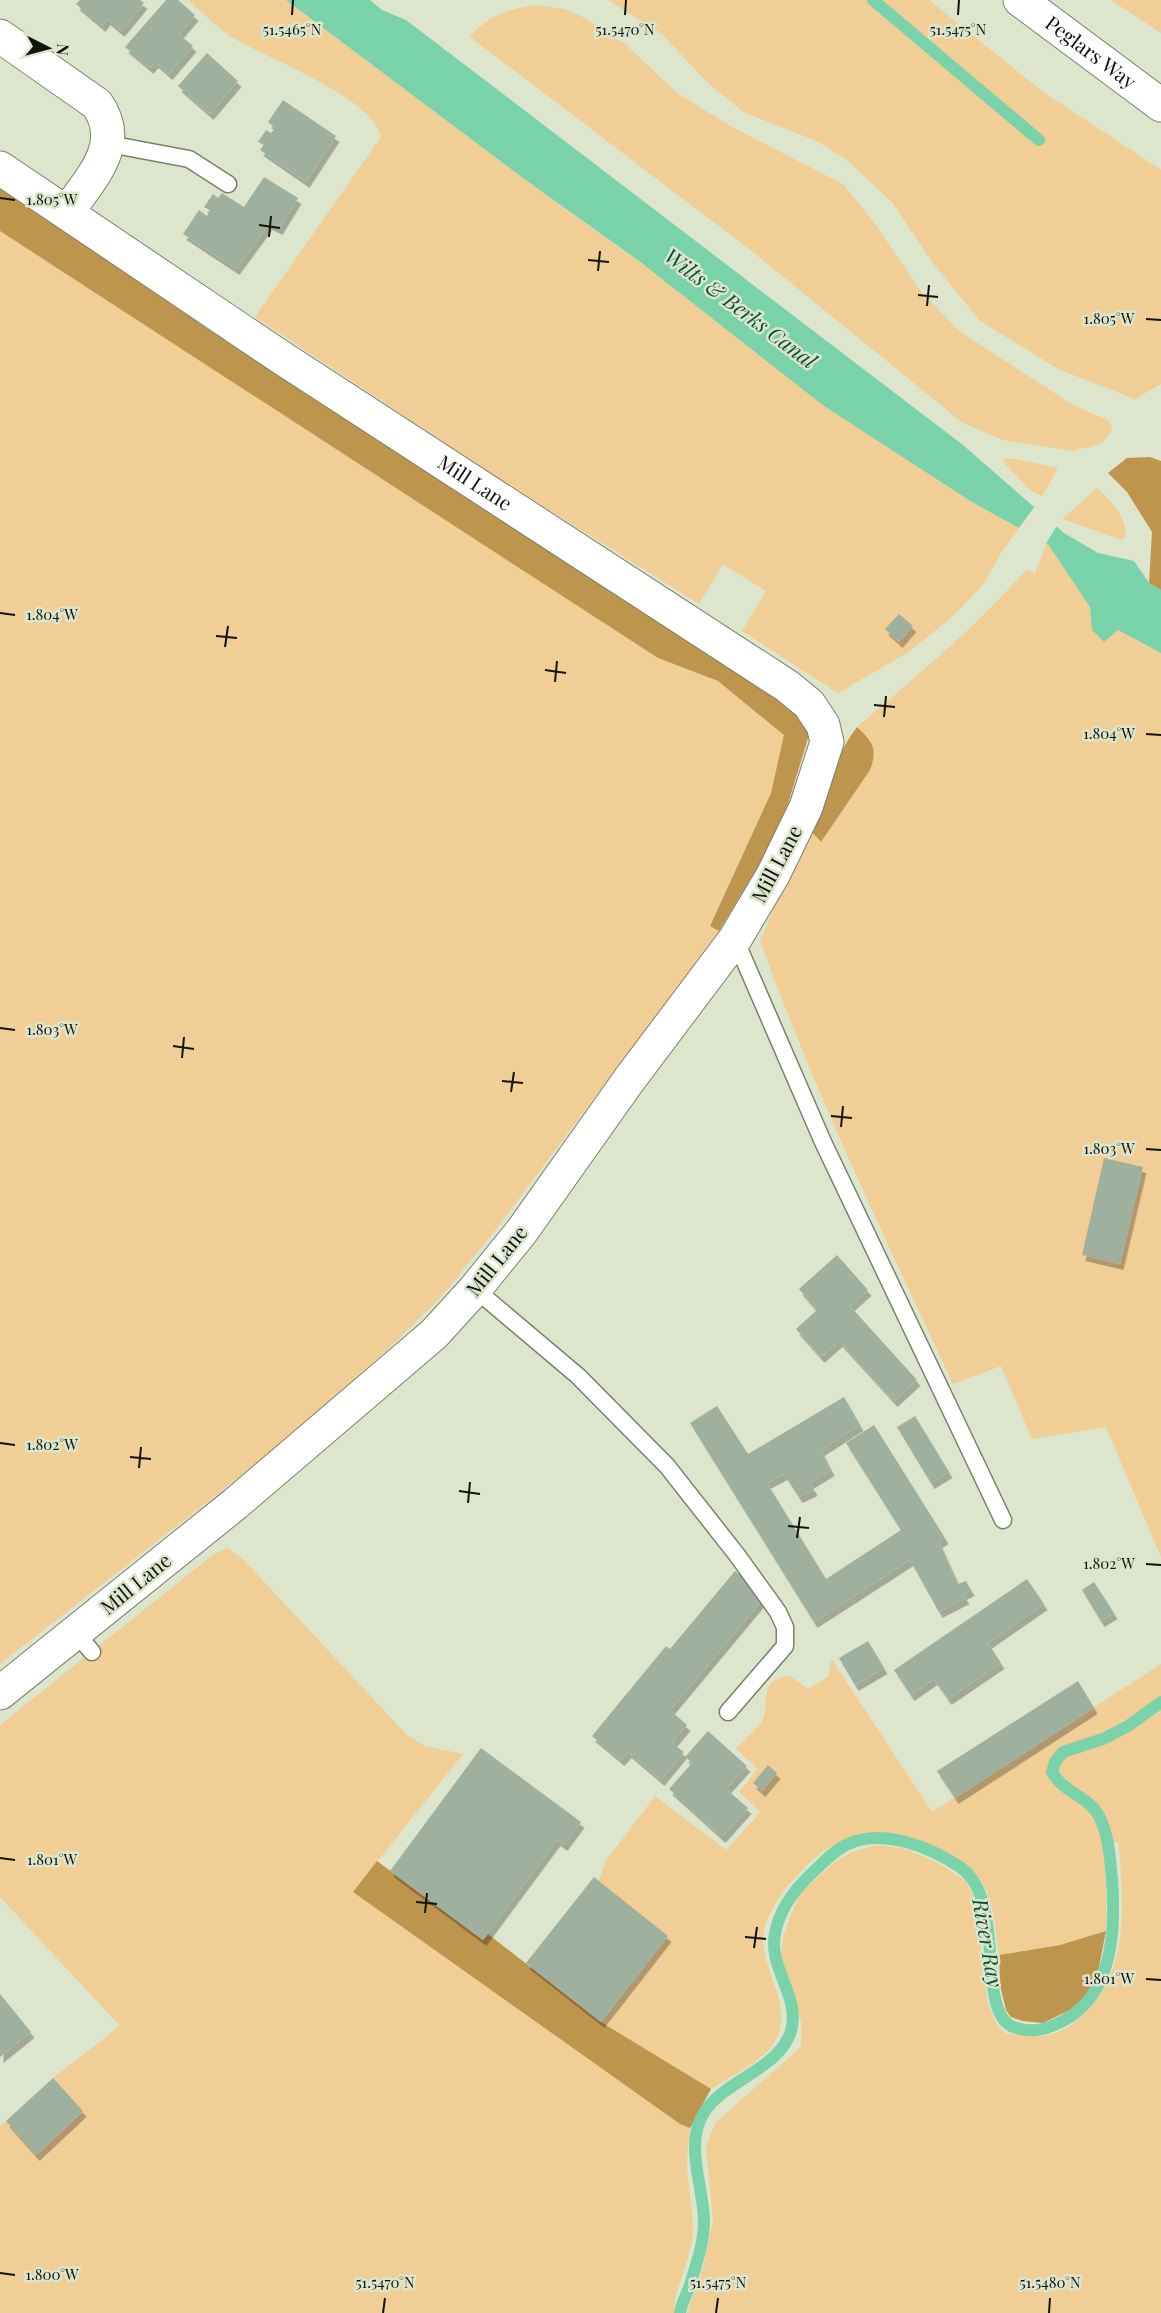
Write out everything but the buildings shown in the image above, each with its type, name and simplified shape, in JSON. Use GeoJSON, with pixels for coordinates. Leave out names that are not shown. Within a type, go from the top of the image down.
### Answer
{"type":"FeatureCollection","features":[{"type":"Feature","properties":{"kind":"street","name":"Peglars Way"},"geometry":{"type":"LineString","coordinates":[[1020,0],[1161,105]]}},
{"type":"Feature","properties":{"kind":"street"},"geometry":{"type":"LineString","coordinates":[[0,36],[97,104],[106,117],[109,144],[67,213]]}},
{"type":"Feature","properties":{"kind":"street","name":"Mill Lane"},"geometry":{"type":"LineString","coordinates":[[0,168],[279,356],[777,679],[809,704],[823,724],[827,742],[824,758],[806,807],[772,875],[735,939],[629,1080],[522,1231],[475,1289],[434,1334],[235,1504],[84,1642],[0,1693]]}},
{"type":"Feature","properties":{"kind":"lane"},"geometry":{"type":"LineString","coordinates":[[109,144],[189,159],[228,184]]}},
{"type":"Feature","properties":{"kind":"lane"},"geometry":{"type":"LineString","coordinates":[[735,939],[823,1142],[1003,1520]]}},
{"type":"Feature","properties":{"kind":"lane"},"geometry":{"type":"LineString","coordinates":[[475,1289],[578,1376],[667,1466],[737,1555],[778,1612],[785,1627],[785,1646],[728,1712]]}},
{"type":"Feature","properties":{"kind":"shaded area"},"geometry":{"type":"Polygon","coordinates":[[[188,0],[286,0],[527,181],[972,502],[1020,527],[1001,553],[983,585],[951,618],[907,653],[838,693],[742,631],[766,591],[723,564],[699,604],[495,476],[255,317],[381,137],[373,122],[359,107],[316,80],[230,36],[188,0]]]}},
{"type":"Feature","properties":{"kind":"shaded area"},"geometry":{"type":"Polygon","coordinates":[[[608,0],[929,0],[1042,91],[1161,170],[1161,384],[1135,399],[1058,369],[979,320],[932,262],[892,202],[848,161],[819,142],[743,112],[706,81],[662,34],[608,0]]]}},
{"type":"Feature","properties":{"kind":"shaded area"},"geometry":{"type":"Polygon","coordinates":[[[1111,0],[1161,0],[1161,33],[1111,0]]]}},
{"type":"Feature","properties":{"kind":"shaded area"},"geometry":{"type":"Polygon","coordinates":[[[537,5],[564,9],[581,16],[625,44],[677,93],[732,127],[843,184],[875,224],[922,293],[959,331],[1070,403],[1110,422],[1112,430],[1102,443],[1073,451],[1003,440],[963,423],[749,249],[470,37],[484,23],[500,14],[537,5]]]}},
{"type":"Feature","properties":{"kind":"shaded area"},"geometry":{"type":"Polygon","coordinates":[[[0,187],[789,704],[809,735],[780,830],[719,931],[710,926],[771,793],[784,735],[718,681],[658,658],[0,231],[0,187]]]}},
{"type":"Feature","properties":{"kind":"shaded area"},"geometry":{"type":"Polygon","coordinates":[[[0,230],[658,658],[718,681],[785,735],[771,793],[710,925],[719,931],[497,1228],[441,1297],[387,1350],[266,1456],[0,1664],[0,230]]]}},
{"type":"Feature","properties":{"kind":"shaded area"},"geometry":{"type":"Polygon","coordinates":[[[1150,457],[1161,461],[1161,590],[1149,583],[1152,532],[1127,492],[1108,473],[1127,458],[1150,457]]]}},
{"type":"Feature","properties":{"kind":"shaded area"},"geometry":{"type":"Polygon","coordinates":[[[1003,459],[1015,459],[1058,468],[1042,496],[1031,491],[1003,459]]]}},
{"type":"Feature","properties":{"kind":"shaded area"},"geometry":{"type":"Polygon","coordinates":[[[1097,488],[1121,516],[1126,537],[1122,540],[1062,519],[1097,488]]]}},
{"type":"Feature","properties":{"kind":"shaded area"},"geometry":{"type":"Polygon","coordinates":[[[1047,542],[1090,607],[1092,630],[1104,642],[1118,630],[1161,653],[1161,1557],[1106,1427],[1032,1439],[1001,1366],[953,1384],[827,1109],[760,941],[821,796],[812,832],[821,842],[870,770],[875,753],[868,738],[857,727],[966,631],[1027,569],[1035,574],[1047,542]]]}},
{"type":"Feature","properties":{"kind":"shaded area"},"geometry":{"type":"Polygon","coordinates":[[[857,727],[873,746],[874,757],[870,770],[821,842],[812,832],[820,804],[835,764],[857,727]]]}},
{"type":"Feature","properties":{"kind":"shaded area"},"geometry":{"type":"Polygon","coordinates":[[[227,1548],[241,1557],[407,1735],[425,1746],[463,1754],[353,1892],[680,2124],[690,2128],[687,2165],[693,2221],[692,2240],[676,2296],[674,2313],[0,2313],[0,2126],[6,2121],[37,2154],[83,2112],[53,2078],[120,2026],[0,1897],[0,1725],[214,1554],[227,1548]]]}},
{"type":"Feature","properties":{"kind":"shaded area"},"geometry":{"type":"Polygon","coordinates":[[[831,1658],[932,1812],[1161,1664],[1161,2313],[687,2313],[704,2265],[713,2220],[706,2147],[715,2123],[801,2047],[801,2021],[781,1956],[783,1938],[801,1892],[835,1862],[852,1852],[878,1845],[905,1849],[936,1862],[965,1880],[975,1898],[988,2004],[996,2023],[1005,2033],[1040,2036],[1070,2026],[1088,2010],[1102,1992],[1117,1952],[1122,1909],[1119,1842],[1102,1843],[1106,1883],[1106,1931],[1060,1945],[999,1955],[990,1901],[981,1881],[973,1871],[941,1852],[909,1839],[876,1834],[860,1836],[844,1840],[813,1859],[787,1887],[769,1916],[763,1938],[764,1951],[779,2002],[780,2027],[776,2040],[756,2061],[711,2089],[601,2022],[668,1936],[599,1881],[605,1862],[655,1796],[726,1850],[761,1812],[739,1792],[758,1769],[736,1749],[762,1721],[769,1687],[779,1678],[790,1676],[808,1689],[829,1676],[831,1658]]]}},
{"type":"Feature","properties":{"kind":"shaded area"},"geometry":{"type":"Polygon","coordinates":[[[377,1861],[483,1940],[488,1934],[601,2022],[711,2089],[690,2128],[680,2124],[353,1892],[377,1861]]]}},
{"type":"Feature","properties":{"kind":"shaded area"},"geometry":{"type":"Polygon","coordinates":[[[1106,1931],[1098,1972],[1089,1991],[1076,2007],[1043,2023],[1022,2021],[1011,2017],[1006,2010],[1000,1985],[999,1955],[1060,1945],[1106,1931]]]}},
{"type":"Feature","properties":{"kind":"water","name":"Wilts & Berks Canal"},"geometry":{"type":"Polygon","coordinates":[[[286,0],[370,0],[382,10],[406,20],[963,445],[1064,533],[1098,553],[1134,561],[1149,583],[1161,590],[1161,653],[1118,630],[1104,642],[1092,630],[1090,607],[1048,544],[972,502],[824,406],[639,261],[527,181],[286,0]]]}},
{"type":"Feature","properties":{"kind":"pier"},"geometry":{"type":"Polygon","coordinates":[[[1035,506],[1058,524],[1045,545],[1018,529],[1035,506]]]}},
{"type":"Feature","properties":{"kind":"waterway"},"geometry":{"type":"LineString","coordinates":[[873,0],[1039,140]]}},
{"type":"Feature","properties":{"kind":"waterway","name":"River Ray"},"geometry":{"type":"LineString","coordinates":[[680,2313],[697,2262],[704,2230],[695,2151],[699,2124],[705,2111],[714,2100],[776,2055],[785,2044],[791,2031],[792,2006],[774,1947],[777,1925],[793,1894],[833,1853],[848,1844],[876,1838],[891,1839],[935,1853],[960,1867],[974,1882],[983,1903],[988,1926],[995,1998],[1001,2015],[1011,2026],[1021,2029],[1037,2030],[1052,2026],[1072,2015],[1088,2001],[1099,1984],[1111,1944],[1113,1922],[1111,1864],[1104,1827],[1097,1812],[1085,1800],[1057,1780],[1052,1772],[1055,1762],[1063,1752],[1103,1739],[1128,1726],[1161,1702]]}}]}
